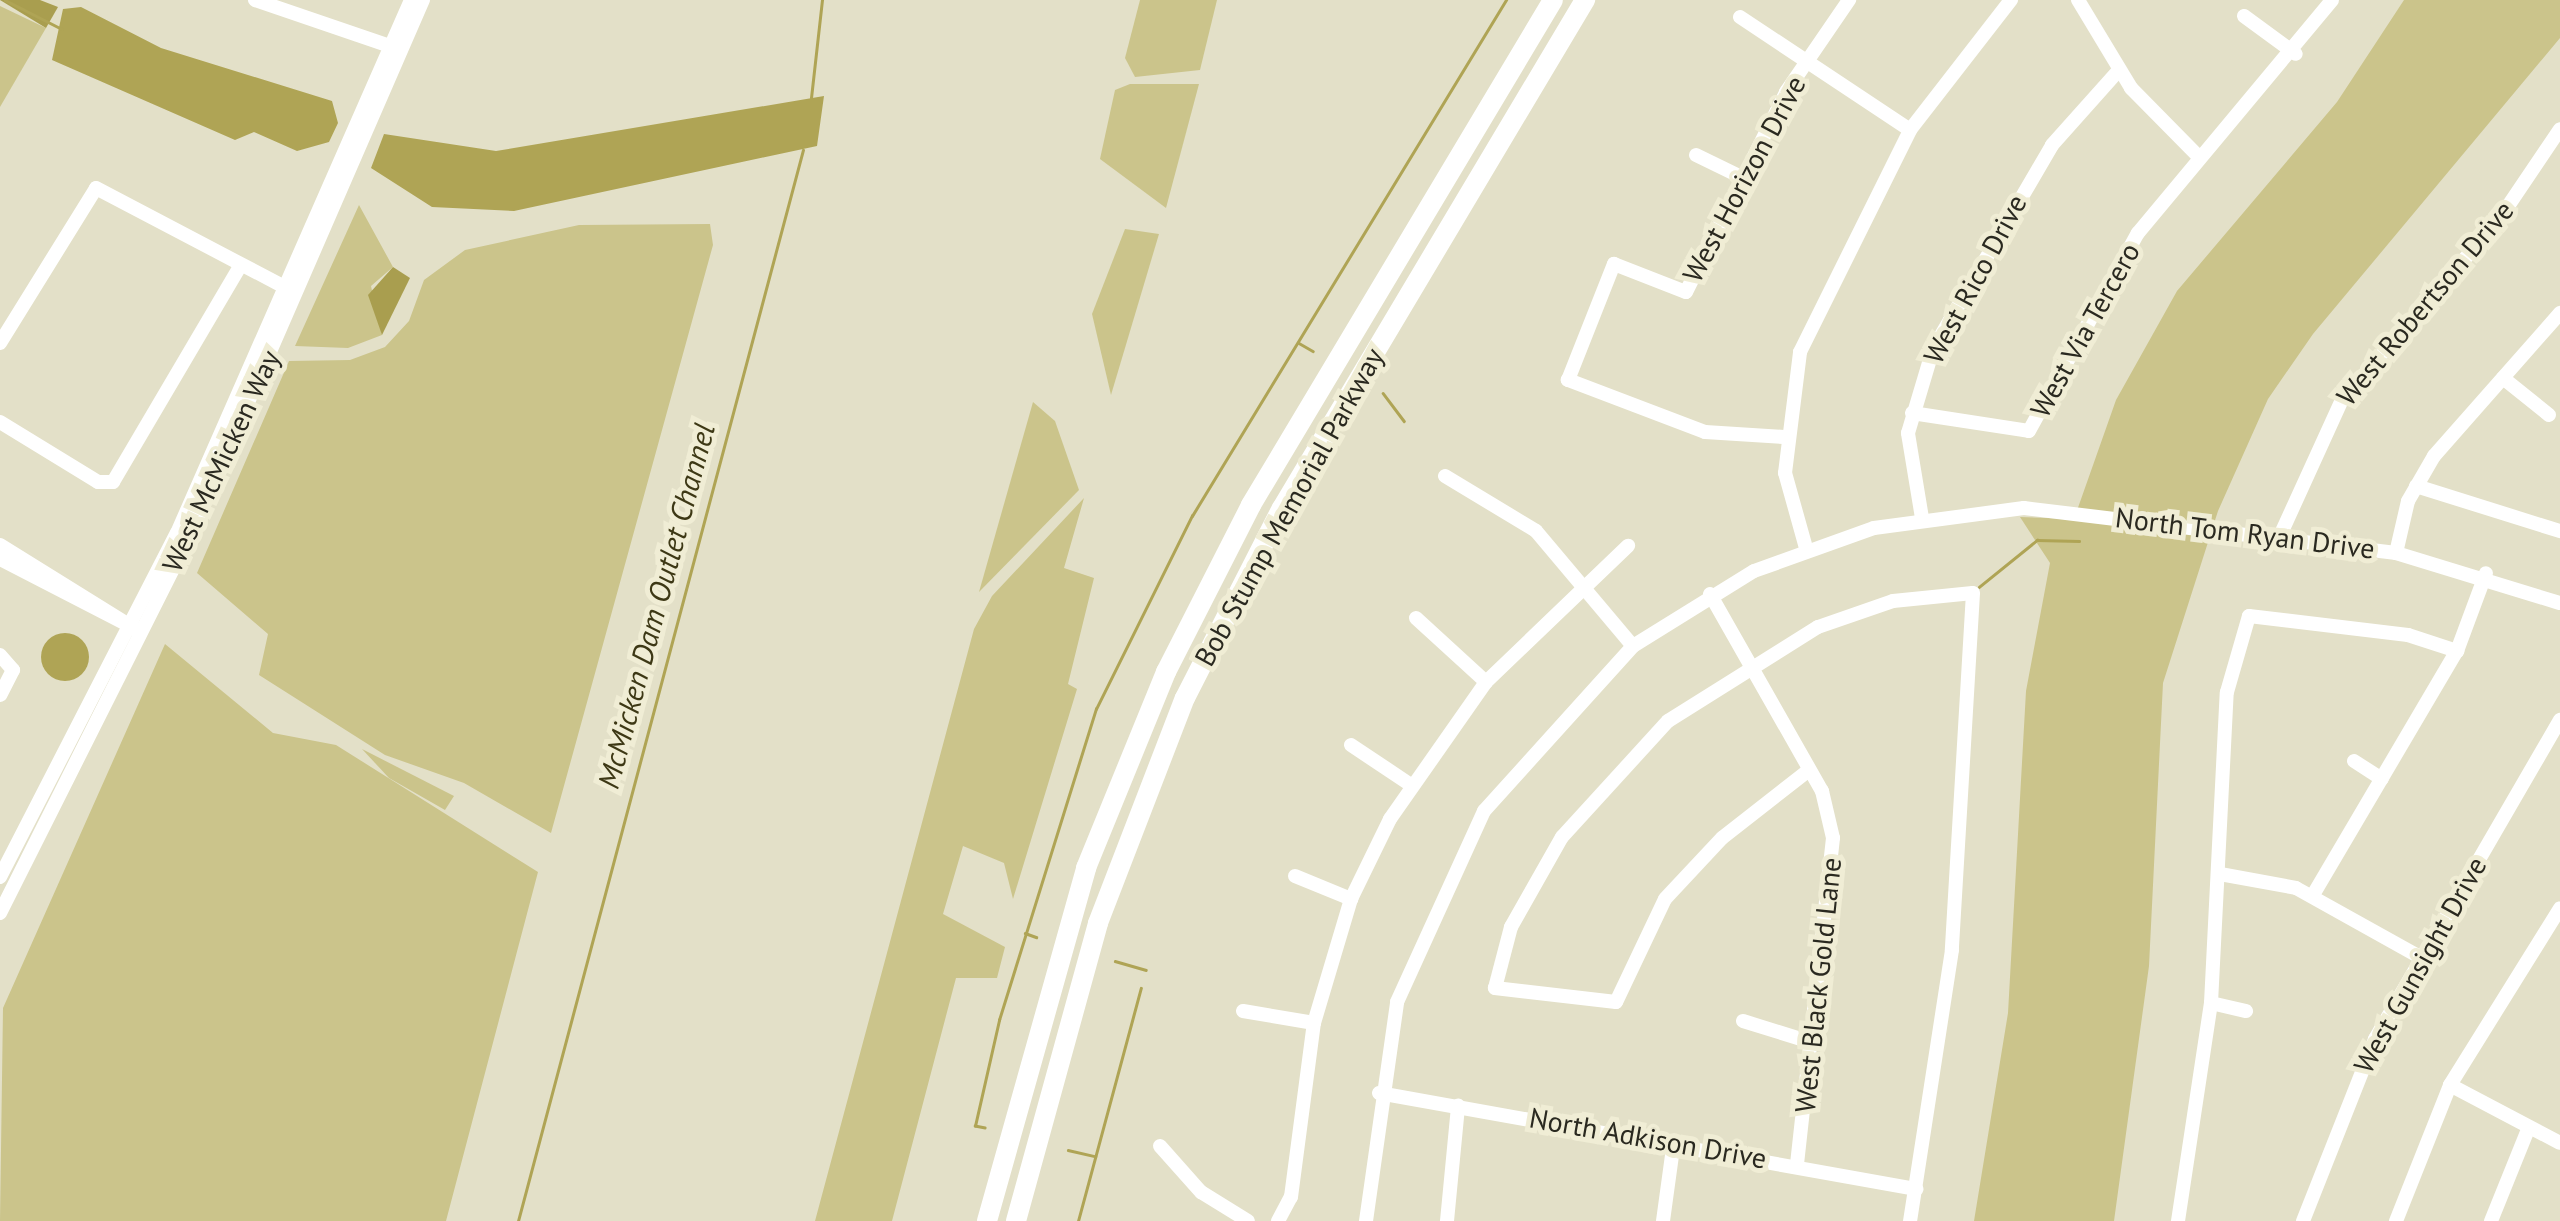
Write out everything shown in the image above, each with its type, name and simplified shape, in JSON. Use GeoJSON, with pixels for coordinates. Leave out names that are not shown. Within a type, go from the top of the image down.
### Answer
{"type":"FeatureCollection","features":[{"type":"Feature","properties":{"kind":"highway","name":"Bob Stump Memorial Parkway"},"geometry":{"type":"LineString","coordinates":[[987,1221],[1074,905],[1159,687],[1244,519],[1552,0]]}},
{"type":"Feature","properties":{"kind":"highway","name":"Bob Stump Memorial Parkway"},"geometry":{"type":"LineString","coordinates":[[1016,1221],[1104,904],[1185,698],[1276,520],[1586,0]]}},
{"type":"Feature","properties":{"kind":"street"},"geometry":{"type":"LineString","coordinates":[[255,0],[286,5],[396,48]]}},
{"type":"Feature","properties":{"kind":"street","name":"West McMicken Way"},"geometry":{"type":"LineString","coordinates":[[0,913],[292,291],[396,48],[411,0]]}},
{"type":"Feature","properties":{"kind":"street","name":"West McMicken Way"},"geometry":{"type":"LineString","coordinates":[[396,48],[424,0]]}},
{"type":"Feature","properties":{"kind":"street","name":"West Horizon Drive"},"geometry":{"type":"LineString","coordinates":[[1784,438],[1704,432],[1568,380],[1614,264],[1686,292],[1740,176],[1806,62],[1850,0]]}},
{"type":"Feature","properties":{"kind":"street"},"geometry":{"type":"LineString","coordinates":[[1806,548],[1784,438],[1822,294],[1910,130],[2010,0]]}},
{"type":"Feature","properties":{"kind":"street"},"geometry":{"type":"LineString","coordinates":[[2078,0],[2119,70],[2199,157]]}},
{"type":"Feature","properties":{"kind":"street","name":"West Via Tercero"},"geometry":{"type":"LineString","coordinates":[[1912,412],[2029,430],[2094,303],[2199,157],[2296,54],[2332,0]]}},
{"type":"Feature","properties":{"kind":"street"},"geometry":{"type":"LineString","coordinates":[[2244,16],[2296,54]]}},
{"type":"Feature","properties":{"kind":"street"},"geometry":{"type":"LineString","coordinates":[[1740,17],[1910,130]]}},
{"type":"Feature","properties":{"kind":"street","name":"West Rico Drive"},"geometry":{"type":"LineString","coordinates":[[1922,518],[1912,412],[1990,239],[2052,145],[2119,70]]}},
{"type":"Feature","properties":{"kind":"street","name":"West Robertson Drive"},"geometry":{"type":"LineString","coordinates":[[2280,538],[2342,400],[2500,218],[2560,129]]}},
{"type":"Feature","properties":{"kind":"street"},"geometry":{"type":"LineString","coordinates":[[1696,155],[1740,176]]}},
{"type":"Feature","properties":{"kind":"street"},"geometry":{"type":"LineString","coordinates":[[0,342],[96,188],[240,268],[292,291]]}},
{"type":"Feature","properties":{"kind":"street"},"geometry":{"type":"LineString","coordinates":[[0,422],[108,484],[240,268]]}},
{"type":"Feature","properties":{"kind":"street"},"geometry":{"type":"LineString","coordinates":[[2396,553],[2416,486],[2560,313]]}},
{"type":"Feature","properties":{"kind":"street"},"geometry":{"type":"LineString","coordinates":[[2503,378],[2548,416]]}},
{"type":"Feature","properties":{"kind":"street"},"geometry":{"type":"LineString","coordinates":[[1444,476],[1536,531],[1633,646]]}},
{"type":"Feature","properties":{"kind":"street"},"geometry":{"type":"LineString","coordinates":[[2416,486],[2560,531]]}},
{"type":"Feature","properties":{"kind":"street","name":"North Tom Ryan Drive"},"geometry":{"type":"LineString","coordinates":[[1366,1221],[1379,1093],[1415,950],[1484,810],[1633,646],[1710,594],[1806,548],[1922,518],[2024,508],[2396,553],[2486,573],[2560,604]]}},
{"type":"Feature","properties":{"kind":"street"},"geometry":{"type":"LineString","coordinates":[[0,545],[134,628]]}},
{"type":"Feature","properties":{"kind":"street"},"geometry":{"type":"LineString","coordinates":[[1278,1221],[1291,1197],[1314,1023],[1351,899],[1411,785],[1486,682],[1628,546]]}},
{"type":"Feature","properties":{"kind":"street"},"geometry":{"type":"LineString","coordinates":[[0,559],[134,628]]}},
{"type":"Feature","properties":{"kind":"street"},"geometry":{"type":"LineString","coordinates":[[2314,895],[2457,651],[2486,573]]}},
{"type":"Feature","properties":{"kind":"street"},"geometry":{"type":"LineString","coordinates":[[1810,770],[1722,838],[1665,900],[1616,1002],[1495,988],[1528,892],[1592,795],[1636,748],[1748,663],[1893,601],[1973,593],[1952,950],[1910,1221]]}},
{"type":"Feature","properties":{"kind":"street","name":"West Black Gold Lane"},"geometry":{"type":"LineString","coordinates":[[1710,594],[1810,770],[1833,838],[1817,1044],[1797,1165]]}},
{"type":"Feature","properties":{"kind":"street"},"geometry":{"type":"LineString","coordinates":[[2178,1221],[2211,1003],[2227,692],[2249,616],[2408,635],[2457,651]]}},
{"type":"Feature","properties":{"kind":"street"},"geometry":{"type":"LineString","coordinates":[[1416,618],[1486,682]]}},
{"type":"Feature","properties":{"kind":"street","name":"West McMicken Way"},"geometry":{"type":"LineString","coordinates":[[0,877],[134,628]]}},
{"type":"Feature","properties":{"kind":"street"},"geometry":{"type":"LineString","coordinates":[[0,655],[13,670],[0,695]]}},
{"type":"Feature","properties":{"kind":"street","name":"West Gunsight Drive"},"geometry":{"type":"LineString","coordinates":[[2302,1221],[2354,1082],[2420,957],[2560,720]]}},
{"type":"Feature","properties":{"kind":"street"},"geometry":{"type":"LineString","coordinates":[[1351,745],[1411,785]]}},
{"type":"Feature","properties":{"kind":"street"},"geometry":{"type":"LineString","coordinates":[[2354,761],[2382,779]]}},
{"type":"Feature","properties":{"kind":"street"},"geometry":{"type":"LineString","coordinates":[[2220,874],[2314,895],[2420,957]]}},
{"type":"Feature","properties":{"kind":"street"},"geometry":{"type":"LineString","coordinates":[[1295,876],[1351,899]]}},
{"type":"Feature","properties":{"kind":"street"},"geometry":{"type":"LineString","coordinates":[[2396,1221],[2450,1086],[2560,908]]}},
{"type":"Feature","properties":{"kind":"street"},"geometry":{"type":"LineString","coordinates":[[2211,1003],[2246,1011]]}},
{"type":"Feature","properties":{"kind":"street"},"geometry":{"type":"LineString","coordinates":[[1244,1011],[1314,1023]]}},
{"type":"Feature","properties":{"kind":"street"},"geometry":{"type":"LineString","coordinates":[[1743,1020],[1817,1044]]}},
{"type":"Feature","properties":{"kind":"street"},"geometry":{"type":"LineString","coordinates":[[2450,1086],[2560,1143]]}},
{"type":"Feature","properties":{"kind":"street","name":"North Adkison Drive"},"geometry":{"type":"LineString","coordinates":[[1379,1093],[1674,1141],[1916,1189]]}},
{"type":"Feature","properties":{"kind":"street"},"geometry":{"type":"LineString","coordinates":[[1448,1221],[1458,1106]]}},
{"type":"Feature","properties":{"kind":"street"},"geometry":{"type":"LineString","coordinates":[[2491,1221],[2530,1127]]}},
{"type":"Feature","properties":{"kind":"street"},"geometry":{"type":"LineString","coordinates":[[1663,1221],[1674,1141]]}},
{"type":"Feature","properties":{"kind":"street"},"geometry":{"type":"LineString","coordinates":[[1160,1146],[1201,1192],[1248,1221]]}},
{"type":"Feature","properties":{"kind":"shaded area"},"geometry":{"type":"Polygon","coordinates":[[[0,0],[40,0],[58,7],[46,28],[0,0]]]}},
{"type":"Feature","properties":{"kind":"shaded area"},"geometry":{"type":"Polygon","coordinates":[[[1140,0],[1217,0],[1200,70],[1135,77],[1125,58],[1140,0]]]}},
{"type":"Feature","properties":{"kind":"shaded area"},"geometry":{"type":"Polygon","coordinates":[[[2404,0],[2560,0],[2560,38],[2313,334],[2268,399],[2218,511],[2163,683],[2149,966],[2114,1221],[1974,1221],[2008,1013],[2026,691],[2050,563],[2020,517],[2074,519],[2116,400],[2177,291],[2337,102],[2404,0]]]}},
{"type":"Feature","properties":{"kind":"shaded area"},"geometry":{"type":"Polygon","coordinates":[[[0,6],[46,28],[0,107],[0,6]]]}},
{"type":"Feature","properties":{"kind":"shaded area"},"geometry":{"type":"Polygon","coordinates":[[[81,7],[161,48],[332,101],[338,123],[329,142],[297,151],[254,132],[235,140],[52,60],[63,9],[81,7]]]}},
{"type":"Feature","properties":{"kind":"shaded area"},"geometry":{"type":"Polygon","coordinates":[[[1130,84],[1199,84],[1166,208],[1100,159],[1115,90],[1130,84]]]}},
{"type":"Feature","properties":{"kind":"shaded area"},"geometry":{"type":"Polygon","coordinates":[[[824,96],[817,146],[514,211],[432,207],[371,168],[384,134],[496,151],[824,96]]]}},
{"type":"Feature","properties":{"kind":"shaded area"},"geometry":{"type":"Polygon","coordinates":[[[359,205],[393,267],[371,286],[382,335],[348,348],[295,346],[359,205]]]}},
{"type":"Feature","properties":{"kind":"shaded area"},"geometry":{"type":"Polygon","coordinates":[[[710,224],[713,245],[551,833],[464,783],[385,755],[259,675],[268,634],[197,573],[289,361],[350,360],[385,347],[409,321],[424,280],[465,250],[579,225],[710,224]]]}},
{"type":"Feature","properties":{"kind":"shaded area"},"geometry":{"type":"Polygon","coordinates":[[[1125,229],[1159,234],[1111,395],[1092,314],[1125,229]]]}},
{"type":"Feature","properties":{"kind":"shaded area"},"geometry":{"type":"Polygon","coordinates":[[[393,267],[410,278],[382,335],[368,295],[393,267]]]}},
{"type":"Feature","properties":{"kind":"shaded area"},"geometry":{"type":"Polygon","coordinates":[[[1033,402],[1055,421],[1079,490],[979,592],[1033,402]]]}},
{"type":"Feature","properties":{"kind":"shaded area"},"geometry":{"type":"Polygon","coordinates":[[[1084,498],[1064,568],[1094,578],[1068,684],[1077,689],[1013,899],[1004,863],[963,846],[943,914],[1005,947],[997,978],[956,978],[892,1221],[815,1221],[974,629],[992,596],[1084,498]]]}},
{"type":"Feature","properties":{"kind":"shaded area"},"geometry":{"type":"Polygon","coordinates":[[[65,633],[82,640],[89,657],[82,674],[65,681],[48,674],[41,657],[48,640],[65,633]]]}},
{"type":"Feature","properties":{"kind":"shaded area"},"geometry":{"type":"Polygon","coordinates":[[[165,644],[273,733],[336,745],[538,872],[446,1221],[0,1221],[3,1008],[165,644]]]}},
{"type":"Feature","properties":{"kind":"shaded area"},"geometry":{"type":"Polygon","coordinates":[[[362,749],[454,796],[445,810],[389,778],[362,749]]]}},
{"type":"Feature","properties":{"kind":"waterway"},"geometry":{"type":"LineString","coordinates":[[5,0],[62,29]]}},
{"type":"Feature","properties":{"kind":"waterway","name":"McMicken Dam Outlet Channel"},"geometry":{"type":"LineString","coordinates":[[811,98],[822,0]]}},
{"type":"Feature","properties":{"kind":"waterway"},"geometry":{"type":"LineString","coordinates":[[985,1128],[975,1126],[999,1020],[1096,709],[1192,516],[1506,0]]}},
{"type":"Feature","properties":{"kind":"waterway","name":"McMicken Dam Outlet Channel"},"geometry":{"type":"LineString","coordinates":[[518,1221],[803,150]]}},
{"type":"Feature","properties":{"kind":"waterway"},"geometry":{"type":"LineString","coordinates":[[1299,343],[1313,351]]}},
{"type":"Feature","properties":{"kind":"waterway"},"geometry":{"type":"LineString","coordinates":[[1383,393],[1404,421]]}},
{"type":"Feature","properties":{"kind":"waterway"},"geometry":{"type":"LineString","coordinates":[[1979,587],[2037,540],[2079,541]]}},
{"type":"Feature","properties":{"kind":"waterway"},"geometry":{"type":"LineString","coordinates":[[1025,933],[1036,937]]}},
{"type":"Feature","properties":{"kind":"waterway"},"geometry":{"type":"LineString","coordinates":[[1115,961],[1146,970]]}},
{"type":"Feature","properties":{"kind":"waterway"},"geometry":{"type":"LineString","coordinates":[[1078,1221],[1141,988]]}},
{"type":"Feature","properties":{"kind":"waterway"},"geometry":{"type":"LineString","coordinates":[[1068,1150],[1095,1156]]}}]}
